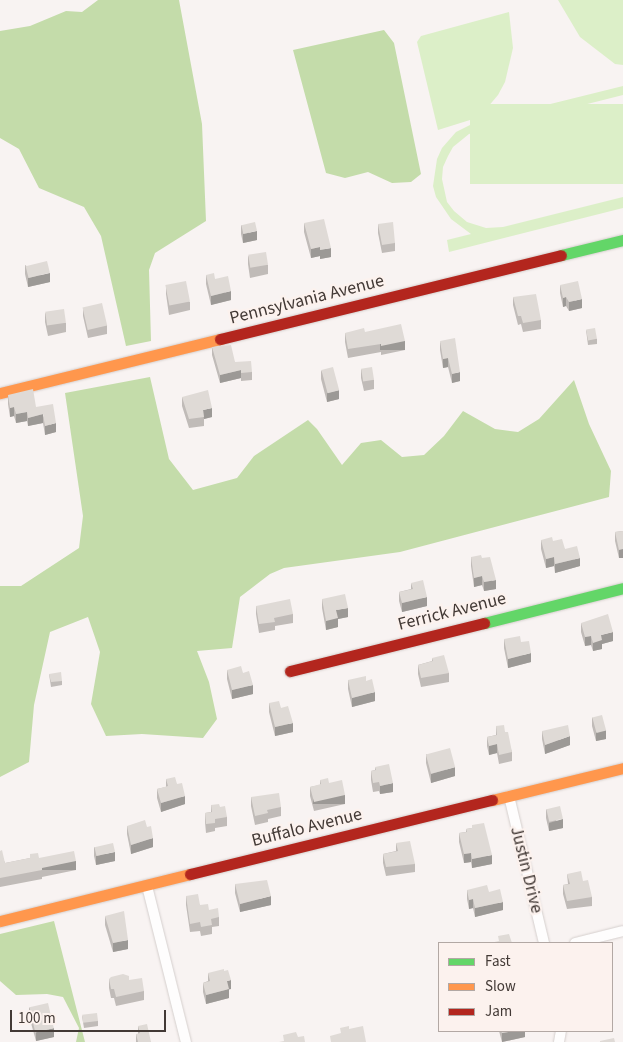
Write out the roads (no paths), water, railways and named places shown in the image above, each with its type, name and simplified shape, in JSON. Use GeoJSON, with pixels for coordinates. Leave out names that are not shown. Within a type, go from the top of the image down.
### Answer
{"type":"FeatureCollection","features":[{"type":"Feature","properties":{"kind":"street","name":"Pennsylvania Avenue"},"geometry":{"type":"LineString","coordinates":[[0,393],[623,240]]}},
{"type":"Feature","properties":{"kind":"street","name":"Ferrick Avenue"},"geometry":{"type":"LineString","coordinates":[[290,671],[623,588]]}},
{"type":"Feature","properties":{"kind":"street","name":"Buffalo Avenue"},"geometry":{"type":"LineString","coordinates":[[0,921],[623,768]]}},
{"type":"Feature","properties":{"kind":"street","name":"Justin Drive"},"geometry":{"type":"LineString","coordinates":[[509,796],[544,942]]}},
{"type":"Feature","properties":{"kind":"street"},"geometry":{"type":"LineString","coordinates":[[148,886],[186,1042]]}},
{"type":"Feature","properties":{"kind":"street"},"geometry":{"type":"LineString","coordinates":[[578,942],[623,931]]}}]}
